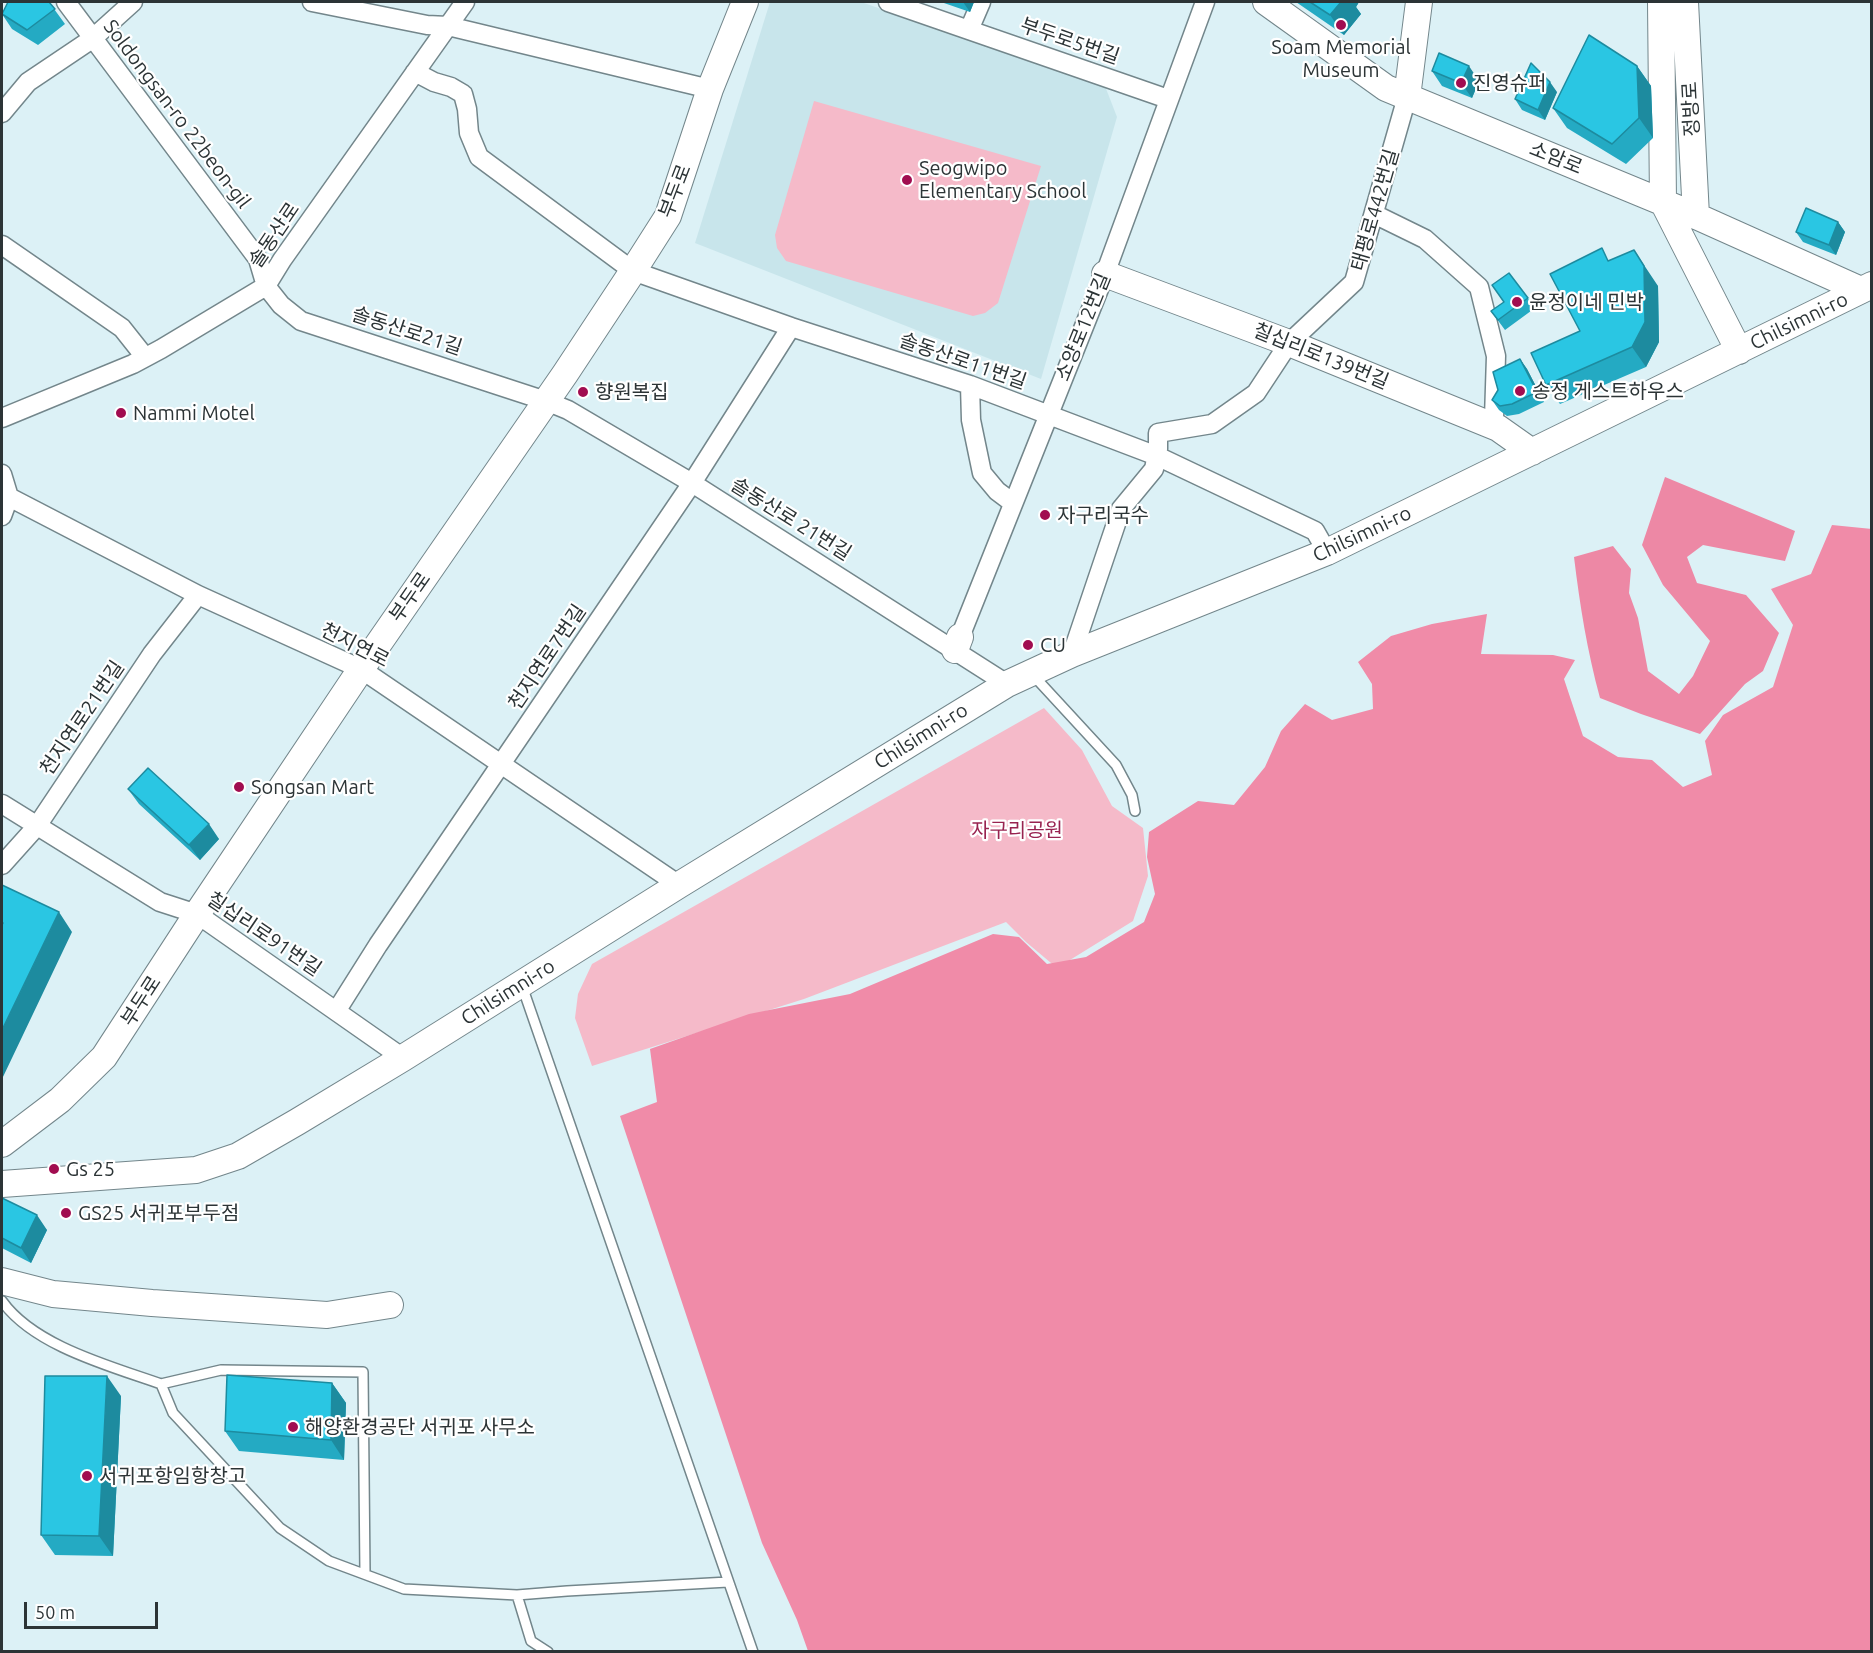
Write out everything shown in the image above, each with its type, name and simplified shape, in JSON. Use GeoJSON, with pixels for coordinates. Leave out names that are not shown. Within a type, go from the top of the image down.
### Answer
{"type":"FeatureCollection","features":[{"type":"Feature","properties":{"kind":"street","name":"Soldongsan-ro 22beon-gil"},"geometry":{"type":"LineString","coordinates":[[66,2],[258,259],[266,286]]}},
{"type":"Feature","properties":{"kind":"street"},"geometry":{"type":"LineString","coordinates":[[2,113],[28,82],[92,39],[133,2]]}},
{"type":"Feature","properties":{"kind":"street"},"geometry":{"type":"LineString","coordinates":[[312,2],[427,26],[448,26],[710,89]]}},
{"type":"Feature","properties":{"kind":"street","name":"솔동산로"},"geometry":{"type":"LineString","coordinates":[[2,418],[133,364],[161,350],[266,286],[282,260],[465,2]]}},
{"type":"Feature","properties":{"kind":"street","name":"부두로"},"geometry":{"type":"LineString","coordinates":[[4,1138],[60,1100],[105,1057],[197,914],[361,669],[633,271],[668,216],[710,89],[745,2]]}},
{"type":"Feature","properties":{"kind":"street","name":"부두로5번길"},"geometry":{"type":"LineString","coordinates":[[888,2],[1168,99]]}},
{"type":"Feature","properties":{"kind":"street"},"geometry":{"type":"LineString","coordinates":[[969,30],[981,2]]}},
{"type":"Feature","properties":{"kind":"street","name":"소양로12번길"},"geometry":{"type":"LineString","coordinates":[[957,644],[1105,274],[1205,2]]}},
{"type":"Feature","properties":{"kind":"street","name":"소암로"},"geometry":{"type":"LineString","coordinates":[[1266,2],[1386,88],[1868,289]]}},
{"type":"Feature","properties":{"kind":"street","name":"태평로442번길"},"geometry":{"type":"LineString","coordinates":[[1072,654],[1121,509],[1154,469],[1158,433],[1212,424],[1256,393],[1289,342],[1354,282],[1407,97],[1419,2]]}},
{"type":"Feature","properties":{"kind":"street","name":"정방로"},"geometry":{"type":"LineString","coordinates":[[1660,2],[1664,202]]}},
{"type":"Feature","properties":{"kind":"street","name":"정방로"},"geometry":{"type":"LineString","coordinates":[[1685,2],[1696,216]]}},
{"type":"Feature","properties":{"kind":"street","name":"솔동산로11번길"},"geometry":{"type":"LineString","coordinates":[[415,72],[463,94],[469,133],[479,157],[633,271],[791,327],[970,385],[1157,456],[1315,531],[1326,552]]}},
{"type":"Feature","properties":{"kind":"street"},"geometry":{"type":"LineString","coordinates":[[1664,202],[1739,351]]}},
{"type":"Feature","properties":{"kind":"street"},"geometry":{"type":"LineString","coordinates":[[1374,214],[1425,239],[1479,287],[1496,356],[1494,418],[1491,425]]}},
{"type":"Feature","properties":{"kind":"street"},"geometry":{"type":"LineString","coordinates":[[2,245],[122,328],[145,357]]}},
{"type":"Feature","properties":{"kind":"street","name":"칠십리로139번길"},"geometry":{"type":"LineString","coordinates":[[1105,274],[1289,342],[1491,425],[1532,452]]}},
{"type":"Feature","properties":{"kind":"street","name":"솔동산로21길"},"geometry":{"type":"LineString","coordinates":[[266,286],[281,305],[300,321],[546,401]]}},
{"type":"Feature","properties":{"kind":"street","name":"Chilsimni-ro"},"geometry":{"type":"LineString","coordinates":[[2,1184],[196,1170],[238,1156],[403,1058],[1006,684],[1072,654],[1326,552],[1868,289]]}},
{"type":"Feature","properties":{"kind":"street","name":"천지연로7번길"},"geometry":{"type":"LineString","coordinates":[[337,1010],[378,945],[692,483],[791,327]]}},
{"type":"Feature","properties":{"kind":"street"},"geometry":{"type":"LineString","coordinates":[[970,385],[971,420],[982,473],[997,491],[1013,503]]}},
{"type":"Feature","properties":{"kind":"street","name":"솔동산로 21번길"},"geometry":{"type":"LineString","coordinates":[[546,401],[568,410],[692,483],[957,644],[1006,684]]}},
{"type":"Feature","properties":{"kind":"street"},"geometry":{"type":"LineString","coordinates":[[2,474],[9,497],[2,516]]}},
{"type":"Feature","properties":{"kind":"street","name":"천지연로"},"geometry":{"type":"LineString","coordinates":[[9,497],[198,595],[361,669],[679,885]]}},
{"type":"Feature","properties":{"kind":"street","name":"천지연로21번길"},"geometry":{"type":"LineString","coordinates":[[2,865],[37,826],[152,654],[198,595]]}},
{"type":"Feature","properties":{"kind":"street","name":"칠십리로91번길"},"geometry":{"type":"LineString","coordinates":[[2,804],[160,902],[197,914],[403,1058]]}},
{"type":"Feature","properties":{"kind":"street"},"geometry":{"type":"LineString","coordinates":[[2,1281],[53,1294],[327,1315],[390,1305]]}},
{"type":"Feature","properties":{"kind":"lane"},"geometry":{"type":"LineString","coordinates":[[1031,673],[1116,765],[1132,795],[1135,811]]}},
{"type":"Feature","properties":{"kind":"lane"},"geometry":{"type":"LineString","coordinates":[[521,983],[753,1652]]}},
{"type":"Feature","properties":{"kind":"lane"},"geometry":{"type":"LineString","coordinates":[[2,1301],[8,1309],[45,1339],[106,1365],[161,1384],[221,1370],[363,1371],[365,1574]]}},
{"type":"Feature","properties":{"kind":"lane"},"geometry":{"type":"LineString","coordinates":[[161,1384],[172,1413],[280,1528],[329,1561],[404,1589],[517,1595],[728,1582]]}},
{"type":"Feature","properties":{"kind":"lane"},"geometry":{"type":"LineString","coordinates":[[517,1595],[531,1641],[548,1652]]}},
{"type":"Feature","properties":{"kind":"shaded area","name":"Seogwipo Elementary School"},"geometry":{"type":"Polygon","coordinates":[[[770,2],[861,2],[1105,86],[1117,117],[1041,379],[695,243],[770,2]]]}},
{"type":"Feature","properties":{"kind":"shaded area"},"geometry":{"type":"Polygon","coordinates":[[[1665,477],[1795,531],[1785,561],[1703,545],[1687,557],[1697,583],[1746,595],[1779,633],[1763,671],[1745,684],[1700,734],[1600,698],[1576,575],[1574,557],[1613,546],[1631,569],[1629,593],[1638,618],[1648,671],[1679,694],[1693,676],[1710,641],[1663,585],[1642,545],[1665,477]]]}},
{"type":"Feature","properties":{"kind":"shaded area"},"geometry":{"type":"Polygon","coordinates":[[[1832,525],[1872,529],[1871,1651],[808,1651],[797,1620],[762,1543],[620,1116],[657,1102],[650,1049],[749,1014],[850,994],[993,934],[1019,937],[1047,964],[1086,957],[1144,922],[1155,894],[1147,857],[1149,832],[1198,801],[1234,805],[1265,767],[1281,731],[1305,704],[1332,720],[1373,709],[1372,684],[1358,662],[1391,636],[1432,624],[1487,614],[1481,654],[1553,655],[1575,660],[1564,679],[1583,736],[1618,757],[1652,760],[1683,787],[1712,775],[1705,741],[1723,715],[1773,687],[1793,625],[1771,589],[1811,574],[1832,525]]]}},
{"type":"Feature","properties":{"kind":"green space"},"geometry":{"type":"Polygon","coordinates":[[[814,101],[1041,166],[998,303],[985,313],[973,316],[786,261],[777,248],[775,235],[814,101]]]}},
{"type":"Feature","properties":{"kind":"green space","name":"자구리공원"},"geometry":{"type":"Polygon","coordinates":[[[1044,708],[1082,750],[1112,806],[1143,828],[1148,876],[1133,921],[1057,968],[1006,922],[804,999],[592,1066],[575,1018],[578,994],[592,964],[1044,708]]]}},
{"type":"Feature","properties":{"kind":"building"},"geometry":{"type":"Polygon","coordinates":[[[8,2],[49,2],[55,9],[27,30],[2,14],[8,2]]]}},
{"type":"Feature","properties":{"kind":"building"},"geometry":{"type":"Polygon","coordinates":[[[1310,2],[1341,2],[1330,15],[1310,2]]]}},
{"type":"Feature","properties":{"kind":"building"},"geometry":{"type":"Polygon","coordinates":[[[1589,35],[1637,66],[1639,118],[1612,144],[1553,108],[1589,35]]]}},
{"type":"Feature","properties":{"kind":"building"},"geometry":{"type":"Polygon","coordinates":[[[1439,53],[1469,66],[1461,83],[1432,71],[1439,53]]]}},
{"type":"Feature","properties":{"kind":"building"},"geometry":{"type":"Polygon","coordinates":[[[1531,63],[1550,82],[1538,110],[1515,99],[1531,63]]]}},
{"type":"Feature","properties":{"kind":"building"},"geometry":{"type":"Polygon","coordinates":[[[1806,208],[1838,222],[1829,245],[1796,232],[1806,208]]]}},
{"type":"Feature","properties":{"kind":"building"},"geometry":{"type":"Polygon","coordinates":[[[1602,248],[1608,261],[1634,250],[1644,266],[1645,322],[1632,347],[1546,385],[1531,353],[1580,331],[1550,274],[1602,248]]]}},
{"type":"Feature","properties":{"kind":"building"},"geometry":{"type":"Polygon","coordinates":[[[1509,273],[1528,298],[1498,320],[1491,311],[1504,302],[1492,285],[1509,273]]]}},
{"type":"Feature","properties":{"kind":"building"},"geometry":{"type":"Polygon","coordinates":[[[1520,359],[1537,392],[1512,404],[1500,406],[1492,400],[1498,390],[1493,372],[1520,359]]]}},
{"type":"Feature","properties":{"kind":"building"},"geometry":{"type":"Polygon","coordinates":[[[148,768],[209,824],[189,845],[128,789],[148,768]]]}},
{"type":"Feature","properties":{"kind":"building"},"geometry":{"type":"Polygon","coordinates":[[[2,885],[59,912],[2,1030],[3,923],[2,885]]]}},
{"type":"Feature","properties":{"kind":"building"},"geometry":{"type":"Polygon","coordinates":[[[2,1198],[37,1215],[21,1248],[2,1238],[2,1198]]]}},
{"type":"Feature","properties":{"kind":"building"},"geometry":{"type":"Polygon","coordinates":[[[227,1375],[332,1383],[331,1440],[225,1431],[227,1375]]]}},
{"type":"Feature","properties":{"kind":"building","name":"서귀포항임항창고"},"geometry":{"type":"Polygon","coordinates":[[[45,1376],[107,1376],[99,1536],[41,1535],[45,1376]]]}},
{"type":"Feature","properties":{"kind":"place","name":"Soam Memorial Museum"},"geometry":{"type":"Point","coordinates":[1341,25]}},
{"type":"Feature","properties":{"kind":"place","name":"진영슈퍼"},"geometry":{"type":"Point","coordinates":[1461,83]}},
{"type":"Feature","properties":{"kind":"place","name":"Seogwipo Elementary School"},"geometry":{"type":"Point","coordinates":[907,180]}},
{"type":"Feature","properties":{"kind":"place","name":"윤정이네 민박"},"geometry":{"type":"Point","coordinates":[1517,302]}},
{"type":"Feature","properties":{"kind":"place","name":"송정 게스트하우스"},"geometry":{"type":"Point","coordinates":[1520,391]}},
{"type":"Feature","properties":{"kind":"place","name":"향원복집"},"geometry":{"type":"Point","coordinates":[583,392]}},
{"type":"Feature","properties":{"kind":"place","name":"Nammi Motel"},"geometry":{"type":"Point","coordinates":[121,413]}},
{"type":"Feature","properties":{"kind":"place","name":"자구리국수"},"geometry":{"type":"Point","coordinates":[1045,515]}},
{"type":"Feature","properties":{"kind":"place","name":"CU"},"geometry":{"type":"Point","coordinates":[1028,645]}},
{"type":"Feature","properties":{"kind":"place","name":"Songsan Mart"},"geometry":{"type":"Point","coordinates":[239,787]}},
{"type":"Feature","properties":{"kind":"place","name":"Gs 25"},"geometry":{"type":"Point","coordinates":[54,1169]}},
{"type":"Feature","properties":{"kind":"place","name":"GS25 서귀포부두점"},"geometry":{"type":"Point","coordinates":[66,1213]}},
{"type":"Feature","properties":{"kind":"place","name":"해양환경공단 서귀포 사무소"},"geometry":{"type":"Point","coordinates":[293,1427]}},
{"type":"Feature","properties":{"kind":"place","name":"서귀포항임항창고"},"geometry":{"type":"Point","coordinates":[87,1476]}}]}
